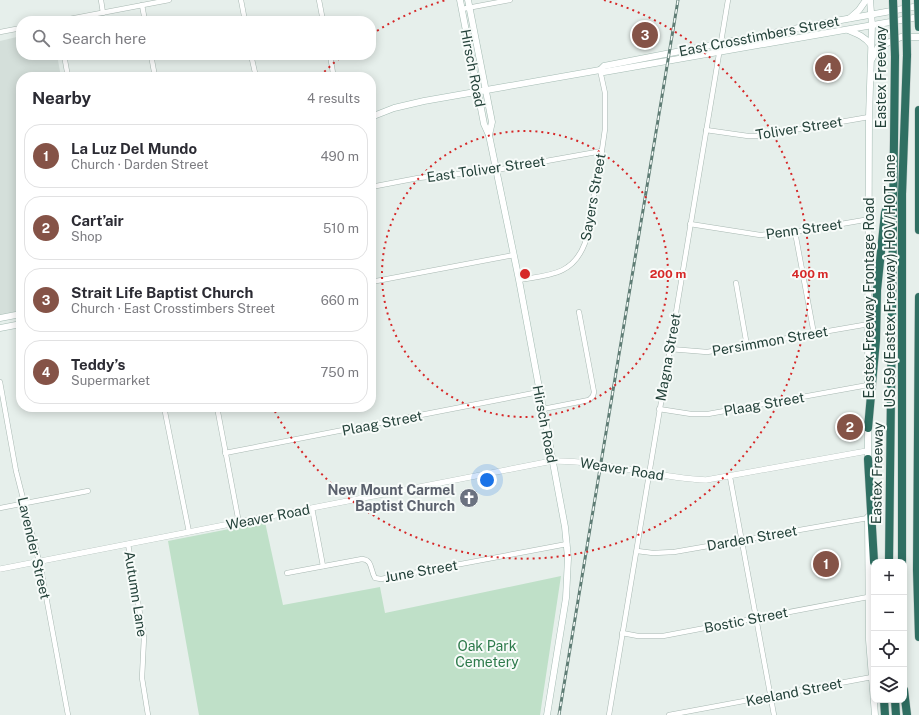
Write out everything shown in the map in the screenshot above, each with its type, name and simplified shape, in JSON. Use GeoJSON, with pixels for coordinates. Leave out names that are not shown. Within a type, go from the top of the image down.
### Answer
{"type":"FeatureCollection","features":[{"type":"Feature","properties":{"kind":"highway","name":"Eastex Freeway"},"geometry":{"type":"LineString","coordinates":[[889,559],[895,56],[893,0]]}},
{"type":"Feature","properties":{"kind":"highway","name":"US 59 (Eastex Freeway) HOV/HOT lane"},"geometry":{"type":"LineString","coordinates":[[902,559],[902,194],[908,55],[906,0]]}},
{"type":"Feature","properties":{"kind":"highway"},"geometry":{"type":"LineString","coordinates":[[918,0],[919,27]]}},
{"type":"Feature","properties":{"kind":"highway"},"geometry":{"type":"LineString","coordinates":[[919,110],[919,230]]}},
{"type":"Feature","properties":{"kind":"highway"},"geometry":{"type":"LineString","coordinates":[[868,428],[885,213],[894,187]]}},
{"type":"Feature","properties":{"kind":"highway"},"geometry":{"type":"LineString","coordinates":[[919,297],[919,637]]}},
{"type":"Feature","properties":{"kind":"highway"},"geometry":{"type":"LineString","coordinates":[[868,455],[874,559]]}},
{"type":"Feature","properties":{"kind":"highway"},"geometry":{"type":"LineString","coordinates":[[884,703],[885,715]]}},
{"type":"Feature","properties":{"kind":"highway"},"geometry":{"type":"LineString","coordinates":[[895,703],[896,715]]}},
{"type":"Feature","properties":{"kind":"highway"},"geometry":{"type":"LineString","coordinates":[[906,703],[907,715]]}},
{"type":"Feature","properties":{"kind":"main road","name":"Hirsch Road"},"geometry":{"type":"LineString","coordinates":[[460,0],[484,124],[489,135],[519,280],[565,527],[568,558],[566,598],[547,715]]}},
{"type":"Feature","properties":{"kind":"main road","name":"Hirsch Road"},"geometry":{"type":"LineString","coordinates":[[468,0],[492,122],[489,135]]}},
{"type":"Feature","properties":{"kind":"main road"},"geometry":{"type":"LineString","coordinates":[[850,19],[866,0]]}},
{"type":"Feature","properties":{"kind":"main road","name":"Eastex Freeway Frontage Road"},"geometry":{"type":"LineString","coordinates":[[870,0],[872,25],[869,117],[870,219],[868,597],[871,667]]}},
{"type":"Feature","properties":{"kind":"main road","name":"East Crosstimbers Street"},"geometry":{"type":"LineString","coordinates":[[600,70],[604,66],[919,6]]}},
{"type":"Feature","properties":{"kind":"main road","name":"East Crosstimbers Street"},"geometry":{"type":"LineString","coordinates":[[376,115],[394,108],[478,91],[600,70],[604,72],[919,17]]}},
{"type":"Feature","properties":{"kind":"main road"},"geometry":{"type":"LineString","coordinates":[[847,29],[868,40],[871,45]]}},
{"type":"Feature","properties":{"kind":"main road"},"geometry":{"type":"LineString","coordinates":[[870,65],[878,48],[901,37],[919,37]]}},
{"type":"Feature","properties":{"kind":"main road"},"geometry":{"type":"LineString","coordinates":[[0,318],[16,315]]}},
{"type":"Feature","properties":{"kind":"main road"},"geometry":{"type":"LineString","coordinates":[[0,328],[16,325]]}},
{"type":"Feature","properties":{"kind":"main road","name":"Eastex Freeway Frontage Road"},"geometry":{"type":"LineString","coordinates":[[874,703],[875,715]]}},
{"type":"Feature","properties":{"kind":"street"},"geometry":{"type":"LineString","coordinates":[[101,0],[103,13]]}},
{"type":"Feature","properties":{"kind":"street"},"geometry":{"type":"LineString","coordinates":[[86,16],[169,0]]}},
{"type":"Feature","properties":{"kind":"street"},"geometry":{"type":"LineString","coordinates":[[240,0],[244,16]]}},
{"type":"Feature","properties":{"kind":"street"},"geometry":{"type":"LineString","coordinates":[[320,0],[322,16]]}},
{"type":"Feature","properties":{"kind":"street"},"geometry":{"type":"LineString","coordinates":[[462,9],[510,0]]}},
{"type":"Feature","properties":{"kind":"street","name":"Magna Street"},"geometry":{"type":"LineString","coordinates":[[609,715],[728,0]]}},
{"type":"Feature","properties":{"kind":"street"},"geometry":{"type":"LineString","coordinates":[[142,5],[144,16]]}},
{"type":"Feature","properties":{"kind":"street"},"geometry":{"type":"LineString","coordinates":[[0,32],[16,29]]}},
{"type":"Feature","properties":{"kind":"street"},"geometry":{"type":"LineString","coordinates":[[65,60],[67,72]]}},
{"type":"Feature","properties":{"kind":"street"},"geometry":{"type":"LineString","coordinates":[[152,60],[154,72]]}},
{"type":"Feature","properties":{"kind":"street"},"geometry":{"type":"LineString","coordinates":[[252,60],[255,72]]}},
{"type":"Feature","properties":{"kind":"street"},"geometry":{"type":"LineString","coordinates":[[331,60],[333,72]]}},
{"type":"Feature","properties":{"kind":"street","name":"Sayers Street"},"geometry":{"type":"LineString","coordinates":[[519,280],[558,273],[572,265],[578,259],[585,243],[600,164],[606,114],[605,93],[600,70]]}},
{"type":"Feature","properties":{"kind":"street","name":"Toliver Street"},"geometry":{"type":"LineString","coordinates":[[706,130],[748,136],[759,136],[869,117]]}},
{"type":"Feature","properties":{"kind":"street","name":"East Toliver Street"},"geometry":{"type":"LineString","coordinates":[[376,186],[418,178],[496,170],[602,151]]}},
{"type":"Feature","properties":{"kind":"street","name":"Penn Street"},"geometry":{"type":"LineString","coordinates":[[690,224],[760,235],[795,232],[870,219]]}},
{"type":"Feature","properties":{"kind":"street"},"geometry":{"type":"LineString","coordinates":[[795,232],[814,334]]}},
{"type":"Feature","properties":{"kind":"street"},"geometry":{"type":"LineString","coordinates":[[376,281],[514,255]]}},
{"type":"Feature","properties":{"kind":"street"},"geometry":{"type":"LineString","coordinates":[[736,283],[747,346]]}},
{"type":"Feature","properties":{"kind":"street"},"geometry":{"type":"LineString","coordinates":[[543,409],[589,400],[593,396],[579,312]]}},
{"type":"Feature","properties":{"kind":"street","name":"Persimmon Street"},"geometry":{"type":"LineString","coordinates":[[670,349],[707,352],[869,324]]}},
{"type":"Feature","properties":{"kind":"street","name":"Lavender Street"},"geometry":{"type":"LineString","coordinates":[[0,382],[16,471],[40,562],[68,715]]}},
{"type":"Feature","properties":{"kind":"street","name":"Plaag Street"},"geometry":{"type":"LineString","coordinates":[[659,409],[691,414],[708,414],[868,385]]}},
{"type":"Feature","properties":{"kind":"street","name":"Plaag Street"},"geometry":{"type":"LineString","coordinates":[[225,454],[539,392]]}},
{"type":"Feature","properties":{"kind":"street"},"geometry":{"type":"LineString","coordinates":[[165,412],[189,532]]}},
{"type":"Feature","properties":{"kind":"street"},"geometry":{"type":"LineString","coordinates":[[218,412],[239,522]]}},
{"type":"Feature","properties":{"kind":"street","name":"Weaver Road"},"geometry":{"type":"LineString","coordinates":[[0,569],[552,461],[579,461],[700,480],[730,477],[868,455]]}},
{"type":"Feature","properties":{"kind":"street"},"geometry":{"type":"LineString","coordinates":[[730,477],[774,715]]}},
{"type":"Feature","properties":{"kind":"street"},"geometry":{"type":"LineString","coordinates":[[0,508],[88,492]]}},
{"type":"Feature","properties":{"kind":"street"},"geometry":{"type":"LineString","coordinates":[[312,508],[323,566]]}},
{"type":"Feature","properties":{"kind":"street","name":"Darden Street"},"geometry":{"type":"LineString","coordinates":[[637,550],[654,553],[674,552],[868,518]]}},
{"type":"Feature","properties":{"kind":"street","name":"Autumn Lane"},"geometry":{"type":"LineString","coordinates":[[128,544],[144,637],[142,678],[148,715]]}},
{"type":"Feature","properties":{"kind":"street","name":"June Street"},"geometry":{"type":"LineString","coordinates":[[288,573],[362,559],[366,560],[370,564],[375,578],[381,579],[567,544]]}},
{"type":"Feature","properties":{"kind":"street","name":"Bostic Street"},"geometry":{"type":"LineString","coordinates":[[622,633],[638,636],[663,636],[868,597]]}},
{"type":"Feature","properties":{"kind":"street","name":"Keeland Street"},"geometry":{"type":"LineString","coordinates":[[669,715],[683,714],[871,677]]}},
{"type":"Feature","properties":{"kind":"shaded area"},"geometry":{"type":"Polygon","coordinates":[[[16,37],[16,60],[58,60],[60,72],[16,72],[16,312],[0,315],[0,41],[16,37]]]}},
{"type":"Feature","properties":{"kind":"green space","name":"Oak Park Cemetery"},"geometry":{"type":"Polygon","coordinates":[[[265,522],[283,605],[380,587],[385,613],[561,576],[540,715],[199,715],[168,541],[265,522]]]}},
{"type":"Feature","properties":{"kind":"railway"},"geometry":{"type":"LineString","coordinates":[[559,715],[678,0]]}},
{"type":"Feature","properties":{"kind":"place","name":"Strait Life Baptist Church"},"geometry":{"type":"Point","coordinates":[645,35]}},
{"type":"Feature","properties":{"kind":"place","name":"Teddy’s"},"geometry":{"type":"Point","coordinates":[828,68]}},
{"type":"Feature","properties":{"kind":"place","name":"Cart’air"},"geometry":{"type":"Point","coordinates":[850,427]}},
{"type":"Feature","properties":{"kind":"place","name":"New Mount Carmel Baptist Church"},"geometry":{"type":"Point","coordinates":[469,498]}},
{"type":"Feature","properties":{"kind":"place","name":"La Luz Del Mundo"},"geometry":{"type":"Point","coordinates":[826,564]}}]}
